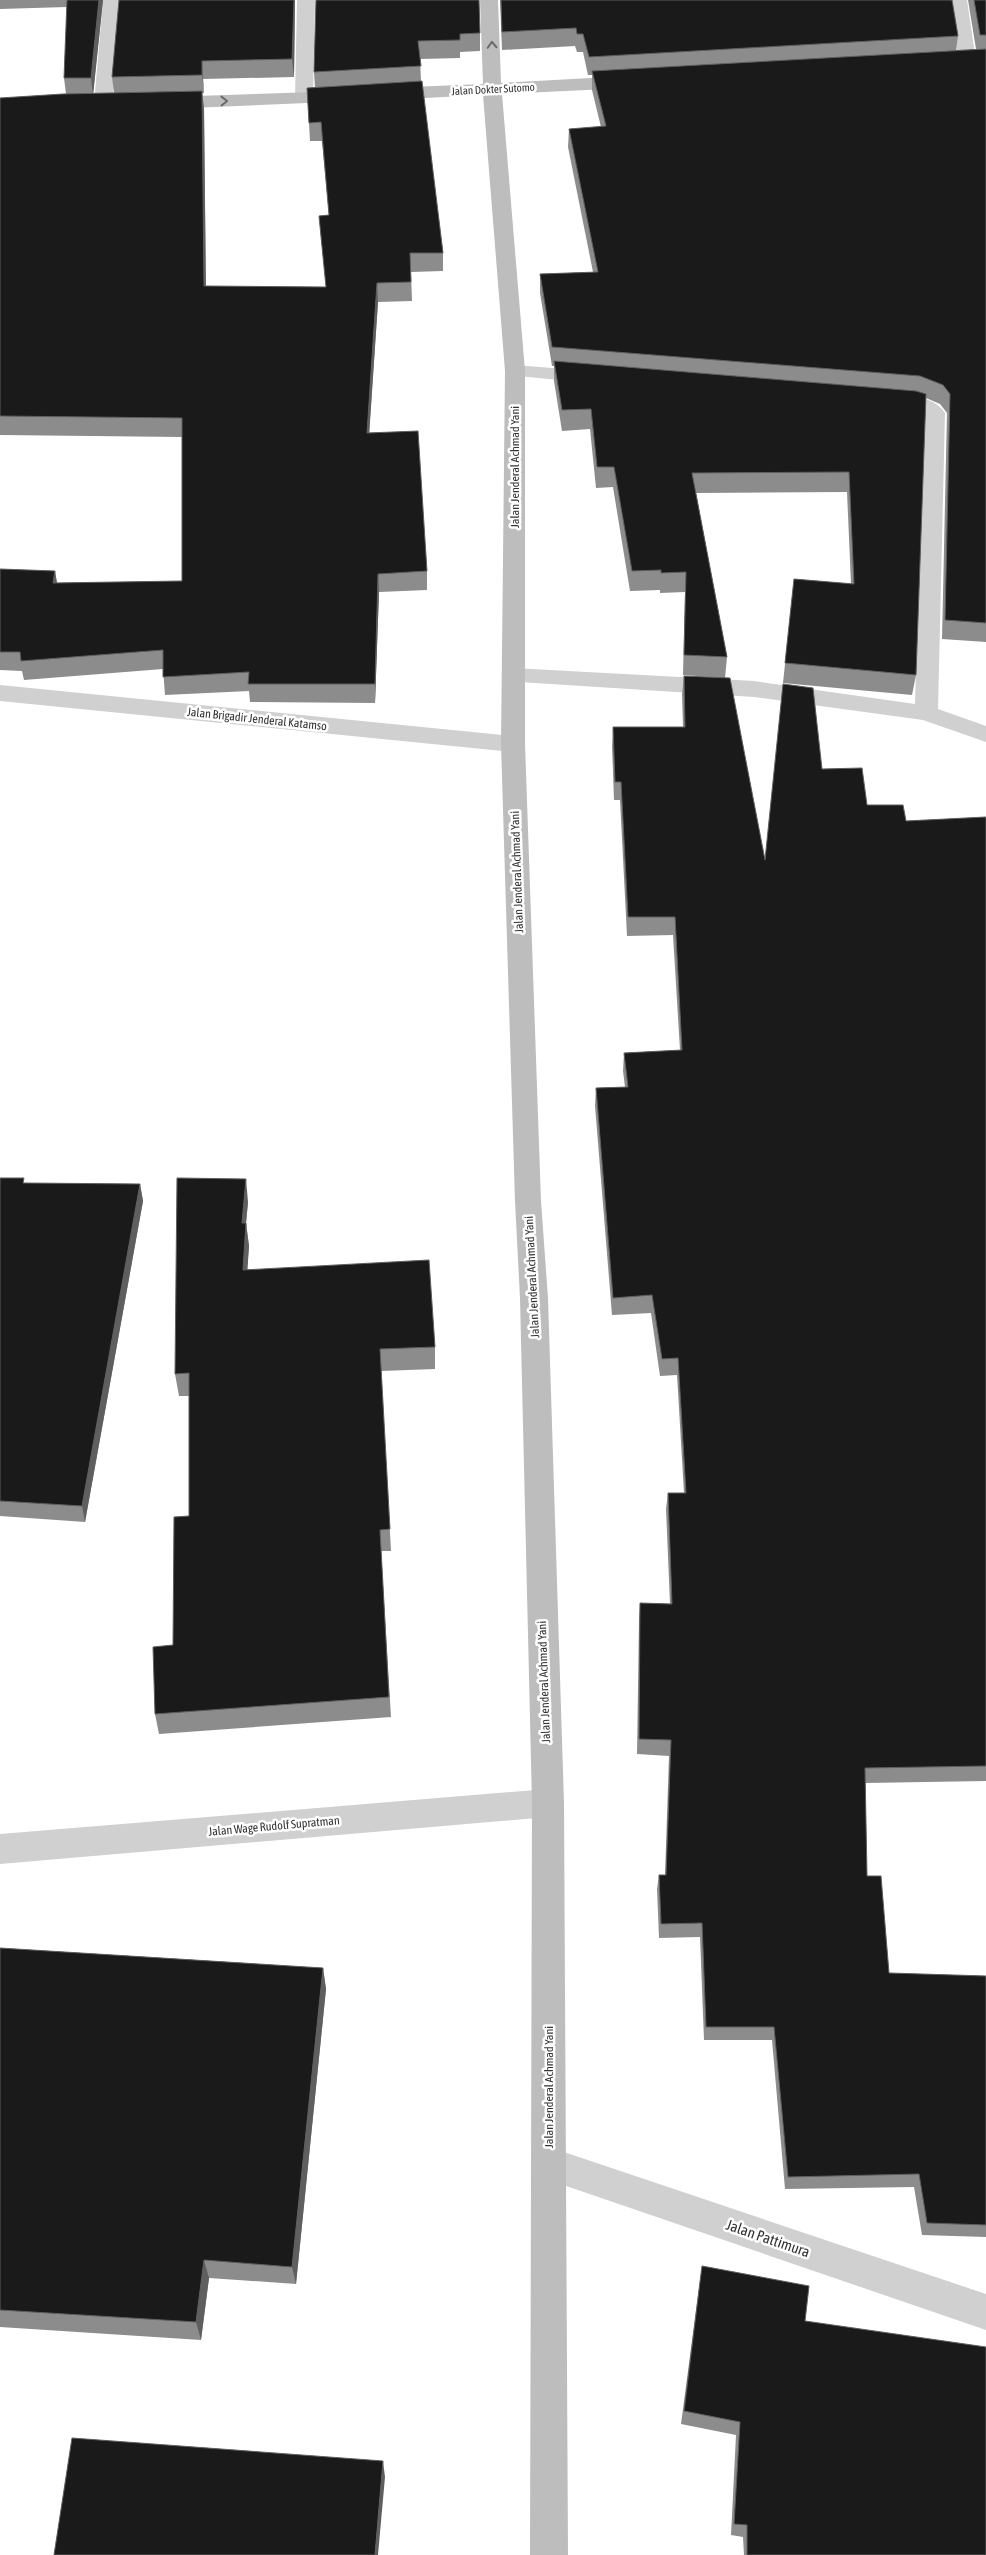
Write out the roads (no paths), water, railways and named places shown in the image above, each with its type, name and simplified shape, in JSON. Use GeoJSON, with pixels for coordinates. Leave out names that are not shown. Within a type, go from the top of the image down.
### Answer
{"type":"FeatureCollection","features":[{"type":"Feature","properties":{"kind":"main road","name":"Jalan Jenderal Achmad Yani"},"geometry":{"type":"LineString","coordinates":[[490,0],[494,128],[515,371],[513,744],[528,1201],[534,1298],[548,1803],[549,2555]]}},
{"type":"Feature","properties":{"kind":"main road"},"geometry":{"type":"LineString","coordinates":[[947,62],[986,60]]}},
{"type":"Feature","properties":{"kind":"main road","name":"Jalan Dokter Sutomo"},"geometry":{"type":"LineString","coordinates":[[151,103],[304,99],[648,80]]}},
{"type":"Feature","properties":{"kind":"main road"},"geometry":{"type":"LineString","coordinates":[[84,104],[122,104]]}},
{"type":"Feature","properties":{"kind":"street"},"geometry":{"type":"LineString","coordinates":[[103,104],[112,0]]}},
{"type":"Feature","properties":{"kind":"street"},"geometry":{"type":"LineString","coordinates":[[304,99],[306,0]]}},
{"type":"Feature","properties":{"kind":"street"},"geometry":{"type":"LineString","coordinates":[[958,0],[967,61]]}},
{"type":"Feature","properties":{"kind":"street"},"geometry":{"type":"LineString","coordinates":[[515,371],[613,379]]}},
{"type":"Feature","properties":{"kind":"street"},"geometry":{"type":"LineString","coordinates":[[868,399],[917,403],[932,409],[935,413],[926,713]]}},
{"type":"Feature","properties":{"kind":"street"},"geometry":{"type":"LineString","coordinates":[[513,676],[754,689],[926,713],[986,734]]}},
{"type":"Feature","properties":{"kind":"street","name":"Jalan Brigadir Jenderal Katamso"},"geometry":{"type":"LineString","coordinates":[[0,693],[513,744]]}},
{"type":"Feature","properties":{"kind":"street","name":"Jalan Wage Rudolf Supratman"},"geometry":{"type":"LineString","coordinates":[[0,1849],[548,1803]]}},
{"type":"Feature","properties":{"kind":"street","name":"Jalan Pattimura"},"geometry":{"type":"LineString","coordinates":[[549,2164],[986,2312]]}}]}
